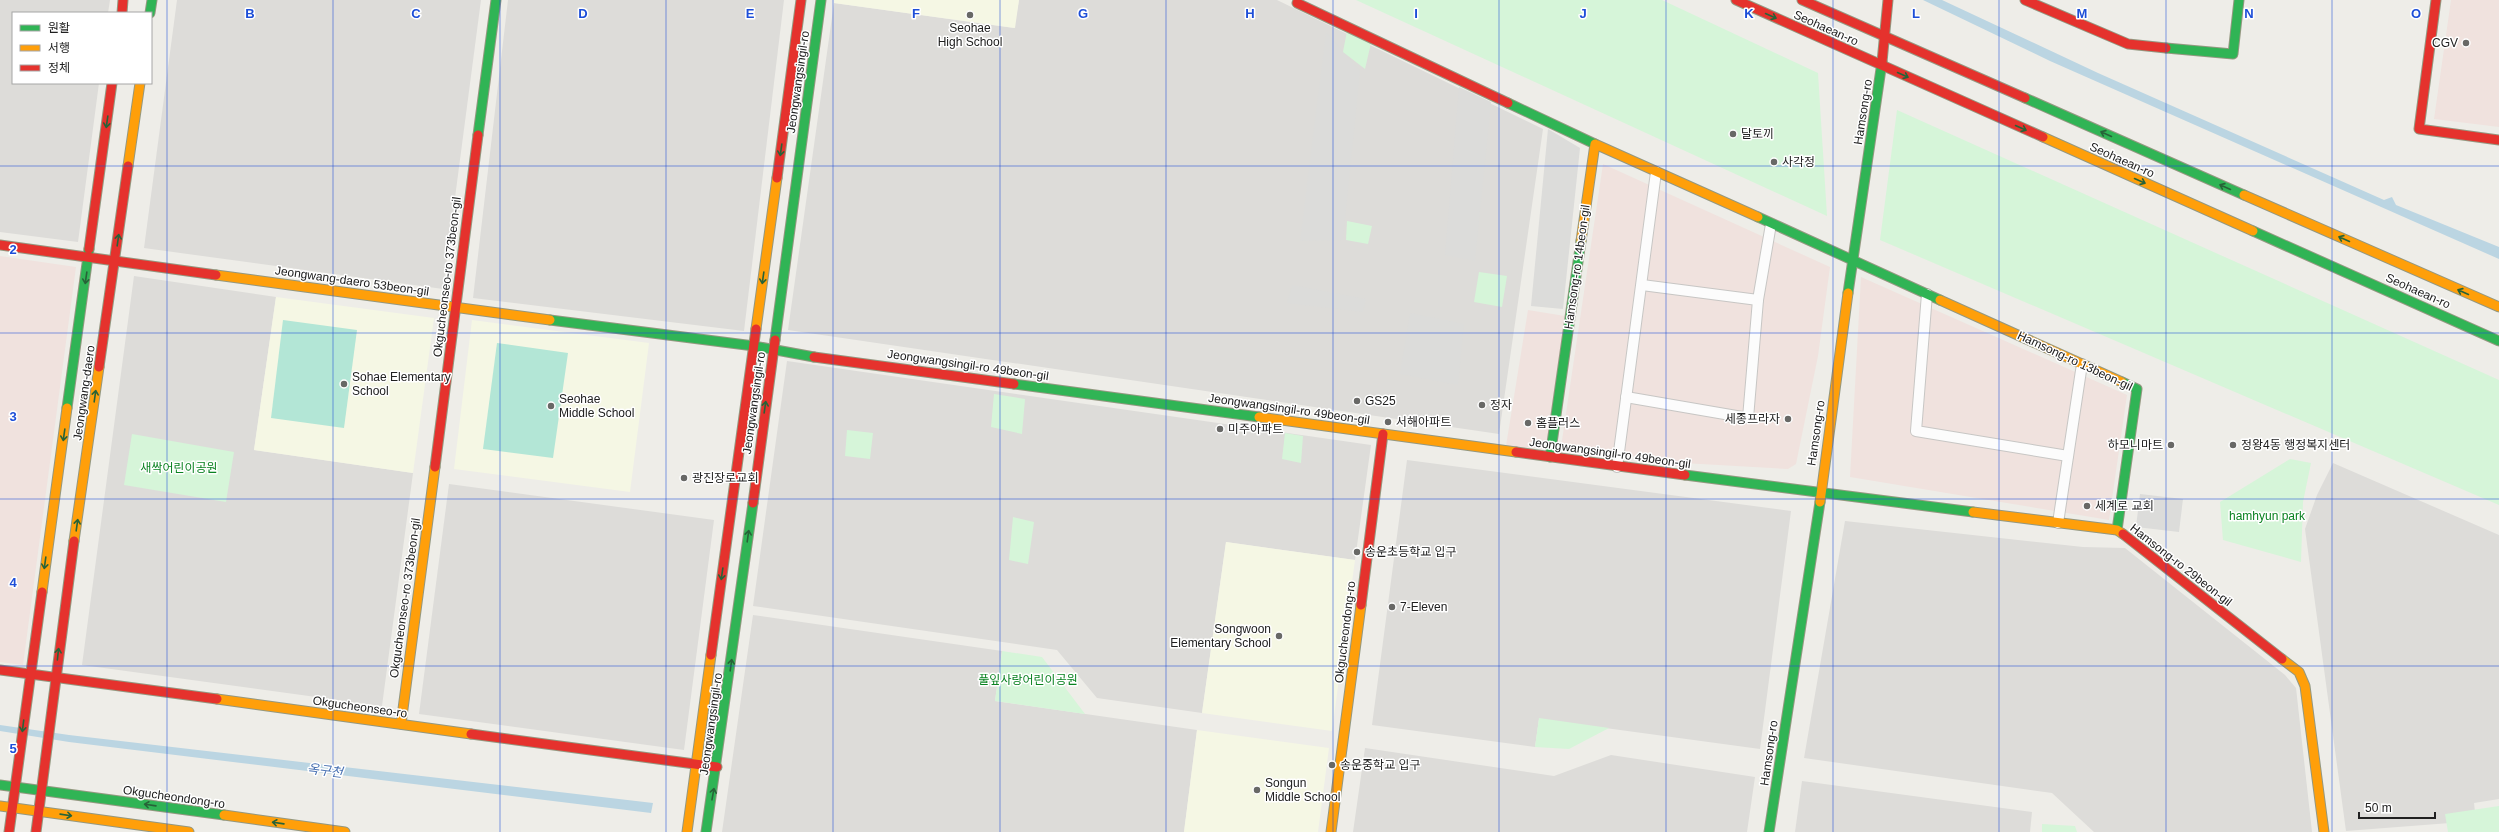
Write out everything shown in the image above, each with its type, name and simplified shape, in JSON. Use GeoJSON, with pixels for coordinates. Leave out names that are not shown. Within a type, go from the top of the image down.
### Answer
{"type":"FeatureCollection","features":[{"type":"Feature","properties":{"kind":"street"},"geometry":{"type":"LineString","coordinates":[[122,12],[123,0]]}},
{"type":"Feature","properties":{"kind":"street"},"geometry":{"type":"LineString","coordinates":[[150,12],[152,0]]}},
{"type":"Feature","properties":{"kind":"street","name":"Okgucheonseo-ro 373beon-gil"},"geometry":{"type":"LineString","coordinates":[[400,724],[496,0]]}},
{"type":"Feature","properties":{"kind":"street","name":"Jeongwangsingil-ro"},"geometry":{"type":"LineString","coordinates":[[687,832],[801,0]]}},
{"type":"Feature","properties":{"kind":"street","name":"Jeongwangsingil-ro"},"geometry":{"type":"LineString","coordinates":[[706,832],[718,768],[821,0]]}},
{"type":"Feature","properties":{"kind":"street","name":"Seohaean-ro"},"geometry":{"type":"LineString","coordinates":[[1736,0],[2499,341]]}},
{"type":"Feature","properties":{"kind":"street","name":"Seohaean-ro"},"geometry":{"type":"LineString","coordinates":[[1802,0],[2499,307]]}},
{"type":"Feature","properties":{"kind":"street","name":"Hamsong-ro"},"geometry":{"type":"LineString","coordinates":[[1769,832],[1821,494],[1852,261],[1886,37],[1888,0]]}},
{"type":"Feature","properties":{"kind":"street"},"geometry":{"type":"LineString","coordinates":[[2025,0],[2128,44],[2233,54],[2239,0]]}},
{"type":"Feature","properties":{"kind":"street"},"geometry":{"type":"LineString","coordinates":[[2436,0],[2419,129],[2499,140]]}},
{"type":"Feature","properties":{"kind":"street"},"geometry":{"type":"LineString","coordinates":[[1297,3],[1595,144],[1852,261]]}},
{"type":"Feature","properties":{"kind":"street","name":"Jeongwang-daero"},"geometry":{"type":"LineString","coordinates":[[15,787],[112,84]]}},
{"type":"Feature","properties":{"kind":"street","name":"Jeongwang-daero"},"geometry":{"type":"LineString","coordinates":[[42,791],[56,677],[140,84]]}},
{"type":"Feature","properties":{"kind":"street","name":"Hamsong-ro 14beon-gil"},"geometry":{"type":"LineString","coordinates":[[1550,457],[1595,144]]}},
{"type":"Feature","properties":{"kind":"street"},"geometry":{"type":"LineString","coordinates":[[1617,466],[1656,172]]}},
{"type":"Feature","properties":{"kind":"street"},"geometry":{"type":"LineString","coordinates":[[1626,397],[1748,418],[1758,300],[1771,224]]}},
{"type":"Feature","properties":{"kind":"street","name":"Jeongwang-daero 53beon-gil"},"geometry":{"type":"LineString","coordinates":[[0,245],[754,346]]}},
{"type":"Feature","properties":{"kind":"street","name":"Hamsong-ro 13beon-gil"},"geometry":{"type":"LineString","coordinates":[[1852,261],[2137,389],[2117,530]]}},
{"type":"Feature","properties":{"kind":"street"},"geometry":{"type":"LineString","coordinates":[[1642,285],[1758,300]]}},
{"type":"Feature","properties":{"kind":"street"},"geometry":{"type":"LineString","coordinates":[[1927,294],[1916,431],[2068,456]]}},
{"type":"Feature","properties":{"kind":"street","name":"Jeongwangsingil-ro 49beon-gil"},"geometry":{"type":"LineString","coordinates":[[754,346],[773,351],[1821,494]]}},
{"type":"Feature","properties":{"kind":"street"},"geometry":{"type":"LineString","coordinates":[[2058,523],[2082,364]]}},
{"type":"Feature","properties":{"kind":"street","name":"Okgucheondong-ro"},"geometry":{"type":"LineString","coordinates":[[1331,832],[1383,434]]}},
{"type":"Feature","properties":{"kind":"street","name":"Hamsong-ro 29beon-gil"},"geometry":{"type":"LineString","coordinates":[[1821,494],[2117,530],[2299,672],[2305,686],[2324,832]]}},
{"type":"Feature","properties":{"kind":"street","name":"Okgucheonseo-ro"},"geometry":{"type":"LineString","coordinates":[[0,670],[718,768]]}},
{"type":"Feature","properties":{"kind":"street","name":"Okgucheondong-ro"},"geometry":{"type":"LineString","coordinates":[[0,785],[345,832]]}},
{"type":"Feature","properties":{"kind":"street"},"geometry":{"type":"LineString","coordinates":[[9,832],[15,787]]}},
{"type":"Feature","properties":{"kind":"street"},"geometry":{"type":"LineString","coordinates":[[36,832],[42,791]]}},
{"type":"Feature","properties":{"kind":"street"},"geometry":{"type":"LineString","coordinates":[[0,806],[189,832]]}},
{"type":"Feature","properties":{"kind":"shaded area"},"geometry":{"type":"Polygon","coordinates":[[[0,0],[110,0],[108,12],[12,12],[12,84],[99,84],[78,242],[0,232],[0,0]]]}},
{"type":"Feature","properties":{"kind":"shaded area"},"geometry":{"type":"Polygon","coordinates":[[[177,0],[481,0],[443,289],[144,248],[177,0]]]}},
{"type":"Feature","properties":{"kind":"shaded area"},"geometry":{"type":"Polygon","coordinates":[[[508,0],[784,0],[744,331],[473,298],[508,0]]]}},
{"type":"Feature","properties":{"kind":"shaded area","name":"Seohae High School"},"geometry":{"type":"Polygon","coordinates":[[[834,0],[1019,0],[1015,28],[834,3],[834,0]]]}},
{"type":"Feature","properties":{"kind":"shaded area"},"geometry":{"type":"Polygon","coordinates":[[[1019,0],[1277,0],[1543,129],[1499,434],[788,330],[834,3],[1014,28],[1019,0]]]}},
{"type":"Feature","properties":{"kind":"shaded area"},"geometry":{"type":"Polygon","coordinates":[[[2451,0],[2499,0],[2499,127],[2434,119],[2451,0]]]}},
{"type":"Feature","properties":{"kind":"shaded area"},"geometry":{"type":"Polygon","coordinates":[[[1326,32],[1360,71],[1343,240],[1300,241],[1326,32]]]}},
{"type":"Feature","properties":{"kind":"shaded area"},"geometry":{"type":"Polygon","coordinates":[[[1459,87],[1491,102],[1475,261],[1445,255],[1459,87]]]}},
{"type":"Feature","properties":{"kind":"shaded area"},"geometry":{"type":"Polygon","coordinates":[[[1548,129],[1580,148],[1563,309],[1531,306],[1548,129]]]}},
{"type":"Feature","properties":{"kind":"shaded area"},"geometry":{"type":"Polygon","coordinates":[[[1603,164],[1830,267],[1818,356],[1796,464],[1788,469],[1683,463],[1561,447],[1603,164]]]}},
{"type":"Feature","properties":{"kind":"shaded area"},"geometry":{"type":"Polygon","coordinates":[[[0,256],[76,267],[23,665],[0,662],[0,256]]]}},
{"type":"Feature","properties":{"kind":"shaded area"},"geometry":{"type":"Polygon","coordinates":[[[134,276],[276,297],[254,450],[413,473],[382,706],[82,665],[134,276]]]}},
{"type":"Feature","properties":{"kind":"shaded area"},"geometry":{"type":"Polygon","coordinates":[[[1861,277],[2127,395],[2109,520],[1850,477],[1861,277]]]}},
{"type":"Feature","properties":{"kind":"shaded area"},"geometry":{"type":"Polygon","coordinates":[[[1292,285],[1366,299],[1363,312],[1287,303],[1292,285]]]}},
{"type":"Feature","properties":{"kind":"shaded area","name":"Sohae Elementary School"},"geometry":{"type":"Polygon","coordinates":[[[276,297],[434,318],[413,473],[254,450],[276,297]]]}},
{"type":"Feature","properties":{"kind":"shaded area"},"geometry":{"type":"Polygon","coordinates":[[[1528,310],[1565,316],[1546,449],[1506,446],[1528,310]]]}},
{"type":"Feature","properties":{"kind":"shaded area"},"geometry":{"type":"Polygon","coordinates":[[[1410,313],[1464,324],[1458,385],[1400,374],[1410,313]]]}},
{"type":"Feature","properties":{"kind":"shaded area","name":"Seohae Middle School"},"geometry":{"type":"Polygon","coordinates":[[[472,320],[649,343],[630,492],[454,469],[472,320]]]}},
{"type":"Feature","properties":{"kind":"shaded area"},"geometry":{"type":"Polygon","coordinates":[[[787,361],[1371,445],[1355,560],[1226,542],[1202,713],[1097,698],[1057,650],[753,606],[787,361]]]}},
{"type":"Feature","properties":{"kind":"shaded area"},"geometry":{"type":"Polygon","coordinates":[[[1407,460],[1791,511],[1760,749],[1539,719],[1535,747],[1372,725],[1407,460]]]}},
{"type":"Feature","properties":{"kind":"shaded area"},"geometry":{"type":"Polygon","coordinates":[[[2333,463],[2499,535],[2499,799],[2474,803],[2476,821],[2346,831],[2305,529],[2317,495],[2333,463]]]}},
{"type":"Feature","properties":{"kind":"shaded area"},"geometry":{"type":"Polygon","coordinates":[[[449,484],[714,520],[684,750],[419,714],[449,484]]]}},
{"type":"Feature","properties":{"kind":"shaded area"},"geometry":{"type":"Polygon","coordinates":[[[2140,494],[2183,499],[2179,532],[2136,527],[2140,494]]]}},
{"type":"Feature","properties":{"kind":"shaded area"},"geometry":{"type":"Polygon","coordinates":[[[1845,521],[2083,547],[2125,548],[2285,675],[2296,688],[2312,832],[2094,832],[2052,793],[1804,758],[1845,521]]]}},
{"type":"Feature","properties":{"kind":"shaded area","name":"Songwoon Elementary School"},"geometry":{"type":"Polygon","coordinates":[[[1226,542],[1355,560],[1332,731],[1202,713],[1226,542]]]}},
{"type":"Feature","properties":{"kind":"shaded area"},"geometry":{"type":"Polygon","coordinates":[[[753,615],[1002,651],[995,701],[1197,730],[1184,832],[722,832],[753,615]]]}},
{"type":"Feature","properties":{"kind":"shaded area","name":"Songun Middle School"},"geometry":{"type":"Polygon","coordinates":[[[1197,730],[1329,748],[1318,832],[1184,832],[1197,730]]]}},
{"type":"Feature","properties":{"kind":"shaded area"},"geometry":{"type":"Polygon","coordinates":[[[1365,748],[1554,776],[1611,755],[1755,777],[1747,832],[1353,832],[1365,748]]]}},
{"type":"Feature","properties":{"kind":"shaded area"},"geometry":{"type":"Polygon","coordinates":[[[1802,781],[2032,812],[2030,832],[1795,832],[1802,781]]]}},
{"type":"Feature","properties":{"kind":"green space"},"geometry":{"type":"Polygon","coordinates":[[[1356,0],[1662,0],[1818,73],[1827,216],[1356,0]]]}},
{"type":"Feature","properties":{"kind":"green space"},"geometry":{"type":"Polygon","coordinates":[[[1347,31],[1371,43],[1365,69],[1343,52],[1347,31]]]}},
{"type":"Feature","properties":{"kind":"green space"},"geometry":{"type":"Polygon","coordinates":[[[1897,110],[2499,380],[2499,505],[1880,240],[1897,110]]]}},
{"type":"Feature","properties":{"kind":"green space"},"geometry":{"type":"Polygon","coordinates":[[[1347,221],[1372,226],[1368,244],[1346,240],[1347,221]]]}},
{"type":"Feature","properties":{"kind":"green space"},"geometry":{"type":"Polygon","coordinates":[[[1479,272],[1507,276],[1502,307],[1474,302],[1479,272]]]}},
{"type":"Feature","properties":{"kind":"green space"},"geometry":{"type":"Polygon","coordinates":[[[283,320],[357,330],[344,428],[271,418],[283,320]]]}},
{"type":"Feature","properties":{"kind":"green space"},"geometry":{"type":"Polygon","coordinates":[[[497,343],[568,353],[553,458],[483,449],[497,343]]]}},
{"type":"Feature","properties":{"kind":"green space"},"geometry":{"type":"Polygon","coordinates":[[[994,394],[1025,399],[1022,434],[991,427],[994,394]]]}},
{"type":"Feature","properties":{"kind":"green space"},"geometry":{"type":"Polygon","coordinates":[[[847,430],[873,433],[870,459],[845,456],[847,430]]]}},
{"type":"Feature","properties":{"kind":"green space"},"geometry":{"type":"Polygon","coordinates":[[[1285,433],[1303,436],[1301,463],[1282,459],[1285,433]]]}},
{"type":"Feature","properties":{"kind":"green space","name":"새싹어린이공원"},"geometry":{"type":"Polygon","coordinates":[[[132,434],[234,452],[226,502],[124,485],[132,434]]]}},
{"type":"Feature","properties":{"kind":"green space","name":"hamhyun park"},"geometry":{"type":"Polygon","coordinates":[[[2290,459],[2311,463],[2303,502],[2301,562],[2223,540],[2220,502],[2290,459]]]}},
{"type":"Feature","properties":{"kind":"green space"},"geometry":{"type":"Polygon","coordinates":[[[1013,517],[1034,522],[1028,564],[1009,560],[1013,517]]]}},
{"type":"Feature","properties":{"kind":"green space","name":"풀잎사랑어린이공원"},"geometry":{"type":"Polygon","coordinates":[[[1002,651],[1042,657],[1085,714],[995,701],[1002,651]]]}},
{"type":"Feature","properties":{"kind":"green space"},"geometry":{"type":"Polygon","coordinates":[[[1539,718],[1609,728],[1569,749],[1535,747],[1539,718]]]}},
{"type":"Feature","properties":{"kind":"green space"},"geometry":{"type":"Polygon","coordinates":[[[2499,806],[2499,832],[2448,832],[2445,814],[2499,806]]]}},
{"type":"Feature","properties":{"kind":"green space"},"geometry":{"type":"Polygon","coordinates":[[[2042,824],[2075,826],[2077,832],[2042,832],[2042,824]]]}},
{"type":"Feature","properties":{"kind":"water"},"geometry":{"type":"Polygon","coordinates":[[[1923,0],[1942,0],[2098,73],[2384,200],[2392,197],[2396,205],[2499,247],[2499,259],[2050,61],[1923,0]]]}},
{"type":"Feature","properties":{"kind":"water","name":"옥구천"},"geometry":{"type":"Polygon","coordinates":[[[0,725],[69,735],[653,803],[651,813],[69,742],[0,731],[0,725]]]}},
{"type":"Feature","properties":{"kind":"traffic: fast"},"geometry":{"type":"LineString","coordinates":[[150,12],[152,0]]}},
{"type":"Feature","properties":{"kind":"traffic: fast"},"geometry":{"type":"LineString","coordinates":[[478,135],[496,0]]}},
{"type":"Feature","properties":{"kind":"traffic: fast"},"geometry":{"type":"LineString","coordinates":[[775,340],[821,0]]}},
{"type":"Feature","properties":{"kind":"traffic: fast"},"geometry":{"type":"LineString","coordinates":[[2166,48],[2233,54],[2239,0]]}},
{"type":"Feature","properties":{"kind":"traffic: fast"},"geometry":{"type":"LineString","coordinates":[[1848,293],[1882,62]]}},
{"type":"Feature","properties":{"kind":"traffic: fast"},"geometry":{"type":"LineString","coordinates":[[2025,98],[2244,195]]}},
{"type":"Feature","properties":{"kind":"traffic: fast"},"geometry":{"type":"LineString","coordinates":[[1508,103],[1595,144]]}},
{"type":"Feature","properties":{"kind":"traffic: fast"},"geometry":{"type":"LineString","coordinates":[[1758,217],[1940,300]]}},
{"type":"Feature","properties":{"kind":"traffic: fast"},"geometry":{"type":"LineString","coordinates":[[2253,231],[2499,341]]}},
{"type":"Feature","properties":{"kind":"traffic: fast"},"geometry":{"type":"LineString","coordinates":[[1550,457],[1581,241]]}},
{"type":"Feature","properties":{"kind":"traffic: fast"},"geometry":{"type":"LineString","coordinates":[[67,408],[89,249]]}},
{"type":"Feature","properties":{"kind":"traffic: fast"},"geometry":{"type":"LineString","coordinates":[[550,320],[754,346],[814,357]]}},
{"type":"Feature","properties":{"kind":"traffic: fast"},"geometry":{"type":"LineString","coordinates":[[2117,530],[2137,389],[2122,382]]}},
{"type":"Feature","properties":{"kind":"traffic: fast"},"geometry":{"type":"LineString","coordinates":[[1014,384],[1259,417]]}},
{"type":"Feature","properties":{"kind":"traffic: fast"},"geometry":{"type":"LineString","coordinates":[[1685,475],[1973,512]]}},
{"type":"Feature","properties":{"kind":"traffic: fast"},"geometry":{"type":"LineString","coordinates":[[1769,832],[1820,502]]}},
{"type":"Feature","properties":{"kind":"traffic: fast"},"geometry":{"type":"LineString","coordinates":[[706,832],[753,503]]}},
{"type":"Feature","properties":{"kind":"traffic: fast"},"geometry":{"type":"LineString","coordinates":[[0,785],[224,815]]}},
{"type":"Feature","properties":{"kind":"traffic: slow"},"geometry":{"type":"LineString","coordinates":[[128,166],[140,84]]}},
{"type":"Feature","properties":{"kind":"traffic: slow"},"geometry":{"type":"LineString","coordinates":[[2043,137],[2253,231]]}},
{"type":"Feature","properties":{"kind":"traffic: slow"},"geometry":{"type":"LineString","coordinates":[[1581,241],[1595,144],[1758,217]]}},
{"type":"Feature","properties":{"kind":"traffic: slow"},"geometry":{"type":"LineString","coordinates":[[756,329],[777,178]]}},
{"type":"Feature","properties":{"kind":"traffic: slow"},"geometry":{"type":"LineString","coordinates":[[2244,195],[2499,307]]}},
{"type":"Feature","properties":{"kind":"traffic: slow"},"geometry":{"type":"LineString","coordinates":[[216,275],[550,320]]}},
{"type":"Feature","properties":{"kind":"traffic: slow"},"geometry":{"type":"LineString","coordinates":[[1820,502],[1848,293]]}},
{"type":"Feature","properties":{"kind":"traffic: slow"},"geometry":{"type":"LineString","coordinates":[[1940,300],[2122,382]]}},
{"type":"Feature","properties":{"kind":"traffic: slow"},"geometry":{"type":"LineString","coordinates":[[74,541],[99,367]]}},
{"type":"Feature","properties":{"kind":"traffic: slow"},"geometry":{"type":"LineString","coordinates":[[42,592],[67,408]]}},
{"type":"Feature","properties":{"kind":"traffic: slow"},"geometry":{"type":"LineString","coordinates":[[1259,417],[1516,452]]}},
{"type":"Feature","properties":{"kind":"traffic: slow"},"geometry":{"type":"LineString","coordinates":[[401,724],[435,467]]}},
{"type":"Feature","properties":{"kind":"traffic: slow"},"geometry":{"type":"LineString","coordinates":[[1973,512],[2117,530],[2123,534]]}},
{"type":"Feature","properties":{"kind":"traffic: slow"},"geometry":{"type":"LineString","coordinates":[[1331,832],[1361,605]]}},
{"type":"Feature","properties":{"kind":"traffic: slow"},"geometry":{"type":"LineString","coordinates":[[687,832],[711,655]]}},
{"type":"Feature","properties":{"kind":"traffic: slow"},"geometry":{"type":"LineString","coordinates":[[2282,659],[2299,672],[2305,686],[2324,832]]}},
{"type":"Feature","properties":{"kind":"traffic: slow"},"geometry":{"type":"LineString","coordinates":[[217,699],[471,734]]}},
{"type":"Feature","properties":{"kind":"traffic: slow"},"geometry":{"type":"LineString","coordinates":[[0,806],[189,832]]}},
{"type":"Feature","properties":{"kind":"traffic: slow"},"geometry":{"type":"LineString","coordinates":[[224,815],[345,832]]}},
{"type":"Feature","properties":{"kind":"traffic: jam"},"geometry":{"type":"LineString","coordinates":[[122,12],[123,0]]}},
{"type":"Feature","properties":{"kind":"traffic: jam"},"geometry":{"type":"LineString","coordinates":[[777,178],[801,0]]}},
{"type":"Feature","properties":{"kind":"traffic: jam"},"geometry":{"type":"LineString","coordinates":[[1736,0],[2043,137]]}},
{"type":"Feature","properties":{"kind":"traffic: jam"},"geometry":{"type":"LineString","coordinates":[[1802,0],[2025,98]]}},
{"type":"Feature","properties":{"kind":"traffic: jam"},"geometry":{"type":"LineString","coordinates":[[1882,62],[1888,0]]}},
{"type":"Feature","properties":{"kind":"traffic: jam"},"geometry":{"type":"LineString","coordinates":[[2025,0],[2128,44],[2166,48]]}},
{"type":"Feature","properties":{"kind":"traffic: jam"},"geometry":{"type":"LineString","coordinates":[[2436,0],[2419,129],[2499,140]]}},
{"type":"Feature","properties":{"kind":"traffic: jam"},"geometry":{"type":"LineString","coordinates":[[1297,3],[1508,103]]}},
{"type":"Feature","properties":{"kind":"traffic: jam"},"geometry":{"type":"LineString","coordinates":[[89,249],[112,84]]}},
{"type":"Feature","properties":{"kind":"traffic: jam"},"geometry":{"type":"LineString","coordinates":[[435,467],[478,135]]}},
{"type":"Feature","properties":{"kind":"traffic: jam"},"geometry":{"type":"LineString","coordinates":[[99,367],[128,166]]}},
{"type":"Feature","properties":{"kind":"traffic: jam"},"geometry":{"type":"LineString","coordinates":[[0,245],[216,275]]}},
{"type":"Feature","properties":{"kind":"traffic: jam"},"geometry":{"type":"LineString","coordinates":[[711,655],[756,329]]}},
{"type":"Feature","properties":{"kind":"traffic: jam"},"geometry":{"type":"LineString","coordinates":[[753,503],[775,340]]}},
{"type":"Feature","properties":{"kind":"traffic: jam"},"geometry":{"type":"LineString","coordinates":[[814,357],[1014,384]]}},
{"type":"Feature","properties":{"kind":"traffic: jam"},"geometry":{"type":"LineString","coordinates":[[1361,605],[1383,434]]}},
{"type":"Feature","properties":{"kind":"traffic: jam"},"geometry":{"type":"LineString","coordinates":[[1516,452],[1685,475]]}},
{"type":"Feature","properties":{"kind":"traffic: jam"},"geometry":{"type":"LineString","coordinates":[[2123,534],[2282,659]]}},
{"type":"Feature","properties":{"kind":"traffic: jam"},"geometry":{"type":"LineString","coordinates":[[36,832],[74,541]]}},
{"type":"Feature","properties":{"kind":"traffic: jam"},"geometry":{"type":"LineString","coordinates":[[9,832],[42,592]]}},
{"type":"Feature","properties":{"kind":"traffic: jam"},"geometry":{"type":"LineString","coordinates":[[0,670],[217,699]]}},
{"type":"Feature","properties":{"kind":"traffic: jam"},"geometry":{"type":"LineString","coordinates":[[471,734],[717,767]]}},
{"type":"Feature","properties":{"kind":"place","name":"Seohae High School"},"geometry":{"type":"Point","coordinates":[970,15]}},
{"type":"Feature","properties":{"kind":"place","name":"CGV"},"geometry":{"type":"Point","coordinates":[2466,43]}},
{"type":"Feature","properties":{"kind":"place","name":"달토끼"},"geometry":{"type":"Point","coordinates":[1733,134]}},
{"type":"Feature","properties":{"kind":"place","name":"사각정"},"geometry":{"type":"Point","coordinates":[1774,162]}},
{"type":"Feature","properties":{"kind":"place","name":"Sohae Elementary School"},"geometry":{"type":"Point","coordinates":[344,384]}},
{"type":"Feature","properties":{"kind":"place","name":"GS25"},"geometry":{"type":"Point","coordinates":[1357,401]}},
{"type":"Feature","properties":{"kind":"place","name":"정자"},"geometry":{"type":"Point","coordinates":[1482,405]}},
{"type":"Feature","properties":{"kind":"place","name":"Seohae Middle School"},"geometry":{"type":"Point","coordinates":[551,406]}},
{"type":"Feature","properties":{"kind":"place","name":"세종프라자"},"geometry":{"type":"Point","coordinates":[1788,419]}},
{"type":"Feature","properties":{"kind":"place","name":"서해아파트"},"geometry":{"type":"Point","coordinates":[1388,422]}},
{"type":"Feature","properties":{"kind":"place","name":"홈플러스"},"geometry":{"type":"Point","coordinates":[1528,423]}},
{"type":"Feature","properties":{"kind":"place","name":"미주아파트"},"geometry":{"type":"Point","coordinates":[1220,429]}},
{"type":"Feature","properties":{"kind":"place","name":"하모니마트"},"geometry":{"type":"Point","coordinates":[2171,445]}},
{"type":"Feature","properties":{"kind":"place","name":"정왕4동 행정복지센터"},"geometry":{"type":"Point","coordinates":[2233,445]}},
{"type":"Feature","properties":{"kind":"place","name":"광진장로교회"},"geometry":{"type":"Point","coordinates":[684,478]}},
{"type":"Feature","properties":{"kind":"place","name":"세계로 교회"},"geometry":{"type":"Point","coordinates":[2087,506]}},
{"type":"Feature","properties":{"kind":"place","name":"송운초등학교 입구"},"geometry":{"type":"Point","coordinates":[1357,552]}},
{"type":"Feature","properties":{"kind":"place","name":"7-Eleven"},"geometry":{"type":"Point","coordinates":[1392,607]}},
{"type":"Feature","properties":{"kind":"place","name":"Songwoon Elementary School"},"geometry":{"type":"Point","coordinates":[1279,636]}},
{"type":"Feature","properties":{"kind":"place","name":"송운중학교 입구"},"geometry":{"type":"Point","coordinates":[1332,765]}},
{"type":"Feature","properties":{"kind":"place","name":"Songun Middle School"},"geometry":{"type":"Point","coordinates":[1257,790]}}]}
